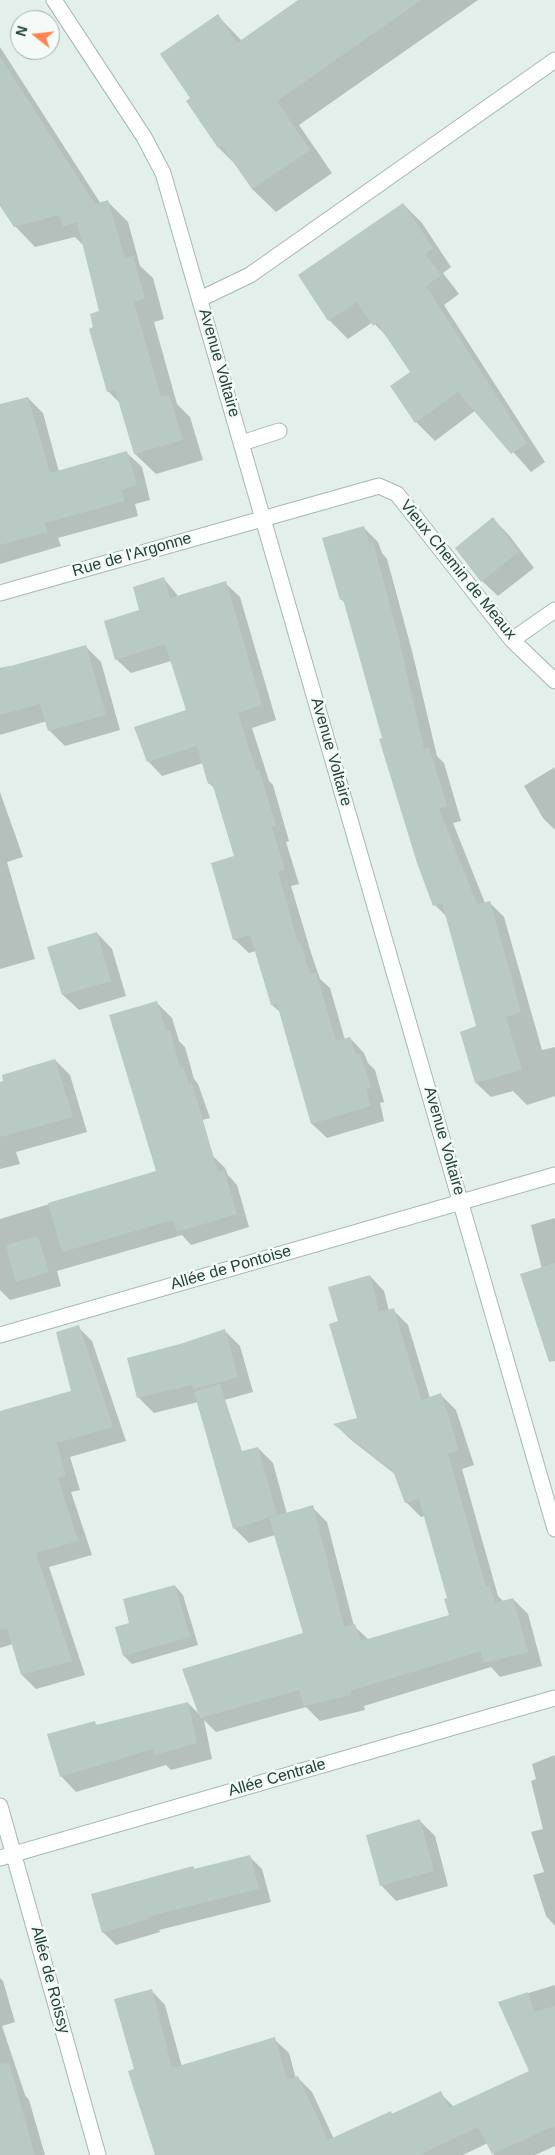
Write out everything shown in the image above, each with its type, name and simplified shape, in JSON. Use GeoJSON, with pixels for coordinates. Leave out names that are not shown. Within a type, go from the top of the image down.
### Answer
{"type":"FeatureCollection","features":[{"type":"Feature","properties":{"kind":"street","name":"Avenue Voltaire"},"geometry":{"type":"LineString","coordinates":[[54,0],[144,137],[163,173],[555,1529]]}},
{"type":"Feature","properties":{"kind":"street"},"geometry":{"type":"LineString","coordinates":[[200,299],[250,275],[555,60]]}},
{"type":"Feature","properties":{"kind":"street"},"geometry":{"type":"LineString","coordinates":[[242,443],[279,431]]}},
{"type":"Feature","properties":{"kind":"street","name":"Vieux Chemin de Meaux"},"geometry":{"type":"LineString","coordinates":[[263,517],[379,486],[397,494],[512,640],[555,681]]}},
{"type":"Feature","properties":{"kind":"street","name":"Rue de l'Argonne"},"geometry":{"type":"LineString","coordinates":[[0,593],[263,517]]}},
{"type":"Feature","properties":{"kind":"street"},"geometry":{"type":"LineString","coordinates":[[512,640],[555,610]]}},
{"type":"Feature","properties":{"kind":"street","name":"Allée de Pontoise"},"geometry":{"type":"LineString","coordinates":[[0,1335],[555,1175]]}},
{"type":"Feature","properties":{"kind":"street","name":"Allée Centrale"},"geometry":{"type":"LineString","coordinates":[[7,1856],[555,1698]]}},
{"type":"Feature","properties":{"kind":"street","name":"Allée de Roissy"},"geometry":{"type":"LineString","coordinates":[[0,1806],[7,1856],[98,2155]]}},
{"type":"Feature","properties":{"kind":"building"},"geometry":{"type":"Polygon","coordinates":[[[298,0],[421,0],[277,101],[310,150],[252,189],[222,146],[218,148],[186,101],[190,98],[160,54],[218,14],[237,43],[298,0]]]}},
{"type":"Feature","properties":{"kind":"building"},"geometry":{"type":"Polygon","coordinates":[[[0,57],[95,204],[108,200],[125,258],[133,256],[145,298],[134,302],[161,397],[169,395],[183,440],[134,454],[115,390],[107,392],[89,329],[93,327],[90,314],[99,311],[77,222],[63,227],[59,215],[14,227],[0,206],[0,57]]]}},
{"type":"Feature","properties":{"kind":"building"},"geometry":{"type":"Polygon","coordinates":[[[403,203],[433,248],[425,254],[441,275],[426,286],[527,443],[511,454],[458,392],[415,423],[390,386],[410,372],[377,323],[373,326],[357,302],[328,321],[298,275],[403,203]]]}},
{"type":"Feature","properties":{"kind":"building"},"geometry":{"type":"Polygon","coordinates":[[[28,397],[50,473],[127,451],[137,485],[121,490],[125,501],[45,523],[47,532],[0,545],[0,404],[28,397]]]}},
{"type":"Feature","properties":{"kind":"building"},"geometry":{"type":"Polygon","coordinates":[[[493,517],[519,552],[481,582],[455,548],[493,517]]]}},
{"type":"Feature","properties":{"kind":"building"},"geometry":{"type":"Polygon","coordinates":[[[364,526],[369,543],[373,542],[398,635],[424,749],[429,747],[447,806],[439,809],[477,904],[490,901],[521,1012],[506,1017],[522,1070],[475,1083],[460,1032],[476,1026],[442,903],[433,906],[417,863],[379,739],[382,738],[343,599],[340,600],[322,538],[364,526]]]}},
{"type":"Feature","properties":{"kind":"building"},"geometry":{"type":"Polygon","coordinates":[[[164,577],[170,598],[226,581],[262,705],[238,713],[256,770],[259,769],[276,826],[272,827],[285,870],[278,872],[298,943],[300,942],[310,974],[316,972],[336,1041],[350,1037],[356,1055],[360,1054],[371,1087],[366,1089],[371,1106],[311,1124],[277,1004],[271,1005],[250,935],[233,940],[211,863],[234,856],[212,783],[208,784],[197,746],[147,762],[134,727],[186,710],[165,644],[115,660],[104,621],[139,610],[133,587],[164,577]]]}},
{"type":"Feature","properties":{"kind":"building"},"geometry":{"type":"Polygon","coordinates":[[[86,645],[106,715],[48,731],[40,704],[0,715],[0,669],[86,645]]]}},
{"type":"Feature","properties":{"kind":"building"},"geometry":{"type":"Polygon","coordinates":[[[97,932],[111,981],[62,995],[47,947],[97,932]]]}},
{"type":"Feature","properties":{"kind":"building"},"geometry":{"type":"Polygon","coordinates":[[[157,1001],[166,1031],[170,1030],[180,1068],[183,1067],[189,1084],[192,1083],[218,1172],[224,1170],[237,1214],[177,1232],[173,1220],[62,1252],[48,1203],[156,1171],[109,1015],[157,1001]]]}},
{"type":"Feature","properties":{"kind":"building"},"geometry":{"type":"Polygon","coordinates":[[[55,1059],[73,1117],[0,1137],[0,1082],[3,1081],[2,1075],[55,1059]]]}},
{"type":"Feature","properties":{"kind":"building"},"geometry":{"type":"Polygon","coordinates":[[[38,1236],[49,1272],[16,1282],[6,1245],[38,1236]]]}},
{"type":"Feature","properties":{"kind":"building"},"geometry":{"type":"Polygon","coordinates":[[[555,1263],[555,1361],[549,1362],[520,1274],[555,1263]]]}},
{"type":"Feature","properties":{"kind":"building"},"geometry":{"type":"Polygon","coordinates":[[[370,1275],[379,1312],[394,1308],[421,1400],[441,1393],[459,1450],[448,1454],[486,1587],[490,1586],[495,1603],[513,1598],[528,1652],[484,1663],[481,1651],[350,1691],[351,1695],[304,1706],[299,1690],[200,1718],[182,1669],[303,1633],[269,1518],[313,1505],[344,1627],[355,1624],[361,1641],[449,1615],[444,1599],[447,1598],[419,1499],[405,1503],[393,1471],[333,1424],[357,1418],[329,1324],[338,1321],[328,1287],[370,1275]]]}},
{"type":"Feature","properties":{"kind":"building"},"geometry":{"type":"Polygon","coordinates":[[[79,1325],[113,1427],[57,1443],[66,1476],[58,1478],[78,1541],[36,1553],[72,1661],[21,1675],[7,1628],[0,1630],[0,1411],[71,1391],[56,1332],[79,1325]]]}},
{"type":"Feature","properties":{"kind":"building"},"geometry":{"type":"Polygon","coordinates":[[[225,1329],[238,1377],[194,1389],[192,1385],[137,1398],[127,1358],[180,1344],[225,1329]]]}},
{"type":"Feature","properties":{"kind":"building"},"geometry":{"type":"Polygon","coordinates":[[[220,1384],[242,1451],[258,1447],[277,1515],[233,1529],[194,1392],[220,1384]]]}},
{"type":"Feature","properties":{"kind":"building"},"geometry":{"type":"Polygon","coordinates":[[[175,1585],[190,1637],[123,1656],[115,1627],[129,1623],[123,1599],[175,1585]]]}},
{"type":"Feature","properties":{"kind":"building"},"geometry":{"type":"Polygon","coordinates":[[[188,1702],[197,1743],[154,1755],[153,1749],[60,1777],[47,1734],[95,1721],[96,1725],[188,1702]]]}},
{"type":"Feature","properties":{"kind":"building"},"geometry":{"type":"Polygon","coordinates":[[[420,1819],[434,1871],[380,1886],[366,1835],[420,1819]]]}},
{"type":"Feature","properties":{"kind":"building"},"geometry":{"type":"Polygon","coordinates":[[[250,1855],[259,1889],[147,1917],[148,1919],[102,1933],[91,1894],[193,1866],[194,1869],[250,1855]]]}},
{"type":"Feature","properties":{"kind":"building"},"geometry":{"type":"Polygon","coordinates":[[[152,1989],[172,2068],[275,2037],[287,2080],[298,2076],[328,2140],[391,2111],[392,2114],[441,2091],[449,2108],[529,2071],[498,2002],[528,1992],[534,2012],[555,2006],[555,2129],[554,2126],[492,2154],[478,2127],[419,2155],[155,2155],[128,2071],[134,2069],[114,1999],[152,1989]]]}},
{"type":"Feature","properties":{"kind":"building"},"geometry":{"type":"Polygon","coordinates":[[[9,2063],[35,2155],[0,2155],[0,2064],[9,2063]]]}}]}
